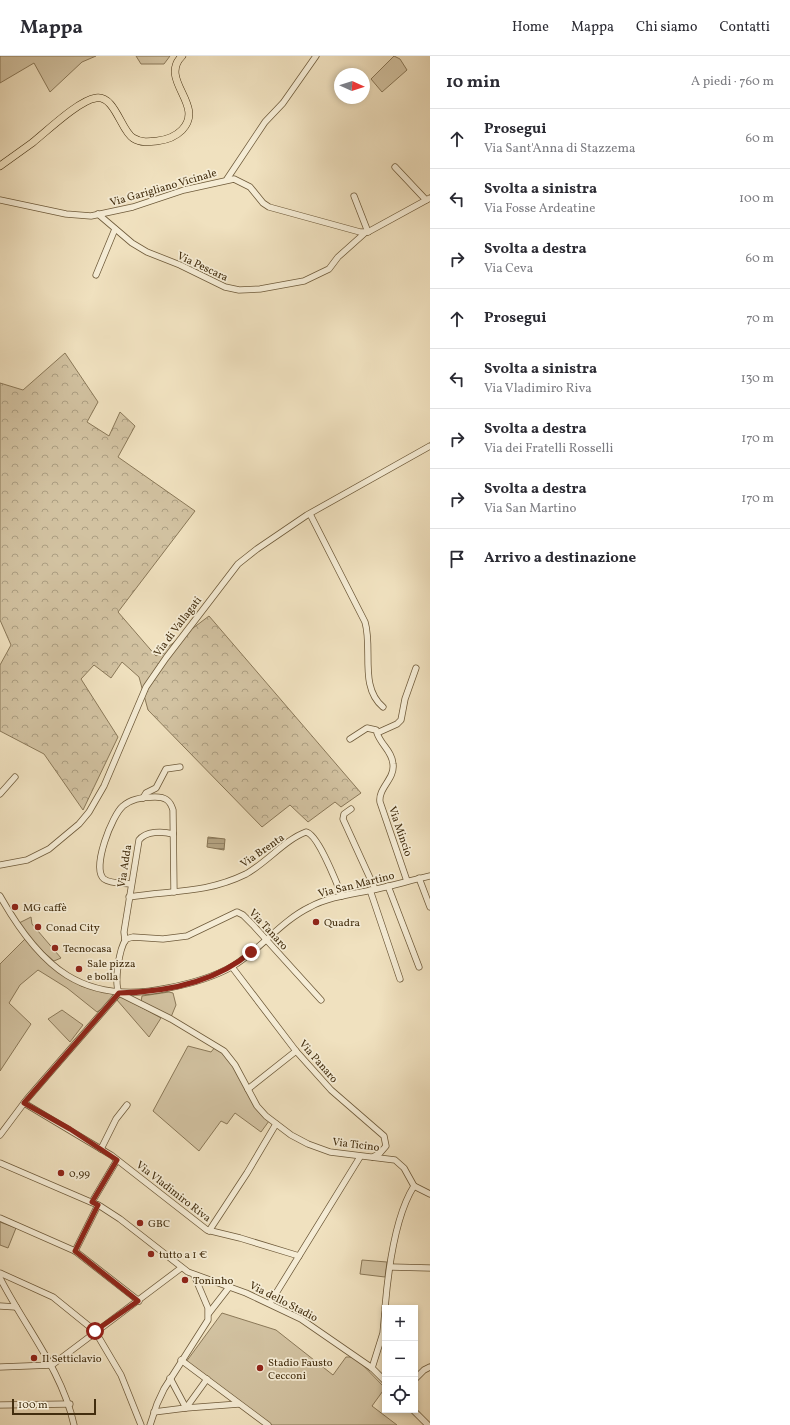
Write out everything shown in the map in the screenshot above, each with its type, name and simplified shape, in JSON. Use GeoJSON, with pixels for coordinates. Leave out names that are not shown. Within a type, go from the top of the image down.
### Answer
{"type":"FeatureCollection","features":[{"type":"Feature","properties":{"kind":"main road"},"geometry":{"type":"LineString","coordinates":[[0,166],[73,110],[96,98],[102,98],[111,106],[129,135],[138,141],[150,142],[169,139],[177,134],[186,125],[189,115],[188,104],[174,72],[182,56]]}},
{"type":"Feature","properties":{"kind":"street"},"geometry":{"type":"LineString","coordinates":[[227,179],[265,122],[284,103],[316,56]]}},
{"type":"Feature","properties":{"kind":"street"},"geometry":{"type":"LineString","coordinates":[[354,196],[367,232],[428,199],[395,167]]}},
{"type":"Feature","properties":{"kind":"street","name":"Via Garigliano Vicinale"},"geometry":{"type":"LineString","coordinates":[[0,200],[66,214],[85,216],[133,207],[169,194],[227,179],[234,179],[250,187],[263,202],[283,212],[367,232]]}},
{"type":"Feature","properties":{"kind":"street","name":"Via Pescara"},"geometry":{"type":"LineString","coordinates":[[98,214],[115,229],[147,252],[177,264],[225,287],[242,291],[304,281],[329,270],[338,257],[367,232]]}},
{"type":"Feature","properties":{"kind":"street"},"geometry":{"type":"LineString","coordinates":[[96,275],[115,229]]}},
{"type":"Feature","properties":{"kind":"street","name":"Via di Vallagati"},"geometry":{"type":"LineString","coordinates":[[0,865],[22,861],[42,854],[59,842],[79,824],[92,808],[103,789],[139,701],[166,658],[238,564],[257,549],[310,514],[430,446]]}},
{"type":"Feature","properties":{"kind":"street"},"geometry":{"type":"LineString","coordinates":[[310,514],[365,622],[368,635],[371,689],[376,700],[383,707]]}},
{"type":"Feature","properties":{"kind":"street"},"geometry":{"type":"LineString","coordinates":[[350,739],[367,728],[377,732],[401,720],[404,702],[416,668]]}},
{"type":"Feature","properties":{"kind":"street","name":"Via Mincio"},"geometry":{"type":"LineString","coordinates":[[373,723],[391,756],[394,766],[391,776],[381,793],[380,800],[407,881]]}},
{"type":"Feature","properties":{"kind":"street"},"geometry":{"type":"LineString","coordinates":[[143,798],[146,793],[155,789],[166,769],[180,767]]}},
{"type":"Feature","properties":{"kind":"street"},"geometry":{"type":"LineString","coordinates":[[0,794],[15,776]]}},
{"type":"Feature","properties":{"kind":"street"},"geometry":{"type":"LineString","coordinates":[[131,884],[110,882],[104,879],[100,873],[100,862],[109,828],[115,815],[128,802],[143,798],[162,798],[169,802],[173,810],[172,834],[174,892]]}},
{"type":"Feature","properties":{"kind":"street"},"geometry":{"type":"LineString","coordinates":[[351,809],[344,814],[344,821],[372,890],[400,979]]}},
{"type":"Feature","properties":{"kind":"street","name":"Via Brenta"},"geometry":{"type":"LineString","coordinates":[[129,897],[196,890],[240,876],[255,868],[306,832],[311,834],[325,859],[342,896]]}},
{"type":"Feature","properties":{"kind":"street","name":"Via Adda"},"geometry":{"type":"LineString","coordinates":[[125,941],[124,932],[129,897],[140,838],[152,833],[172,834]]}},
{"type":"Feature","properties":{"kind":"street","name":"Via San Martino"},"geometry":{"type":"LineString","coordinates":[[119,993],[146,992],[171,988],[232,967],[303,910],[320,902],[430,876]]}},
{"type":"Feature","properties":{"kind":"street"},"geometry":{"type":"LineString","coordinates":[[419,878],[430,907]]}},
{"type":"Feature","properties":{"kind":"street"},"geometry":{"type":"LineString","coordinates":[[388,886],[419,967]]}},
{"type":"Feature","properties":{"kind":"street"},"geometry":{"type":"LineString","coordinates":[[0,896],[31,943],[62,972],[71,979],[92,988],[119,993]]}},
{"type":"Feature","properties":{"kind":"street","name":"Via Tanaro"},"geometry":{"type":"LineString","coordinates":[[125,941],[133,938],[187,936],[237,912],[243,915],[321,1000]]}},
{"type":"Feature","properties":{"kind":"street"},"geometry":{"type":"LineString","coordinates":[[119,993],[116,986],[116,978],[125,941]]}},
{"type":"Feature","properties":{"kind":"street","name":"Via Panaro"},"geometry":{"type":"LineString","coordinates":[[232,967],[296,1051],[338,1097],[385,1138],[386,1145],[384,1149],[373,1157]]}},
{"type":"Feature","properties":{"kind":"street"},"geometry":{"type":"LineString","coordinates":[[0,1135],[24,1103],[119,993]]}},
{"type":"Feature","properties":{"kind":"street","name":"Via Ticino"},"geometry":{"type":"LineString","coordinates":[[119,993],[170,1019],[224,1051],[234,1063],[257,1106],[276,1124],[296,1138],[314,1147],[338,1154],[360,1157],[390,1158],[398,1161],[404,1168],[414,1186]]}},
{"type":"Feature","properties":{"kind":"street"},"geometry":{"type":"LineString","coordinates":[[248,1089],[296,1051]]}},
{"type":"Feature","properties":{"kind":"street","name":"Via Vladimiro Riva"},"geometry":{"type":"LineString","coordinates":[[24,1103],[117,1160],[209,1231],[240,1238],[299,1256]]}},
{"type":"Feature","properties":{"kind":"street"},"geometry":{"type":"LineString","coordinates":[[100,1149],[116,1119],[127,1106]]}},
{"type":"Feature","properties":{"kind":"street","name":"Via Vladimiro Riva"},"geometry":{"type":"LineString","coordinates":[[209,1231],[244,1178],[276,1124]]}},
{"type":"Feature","properties":{"kind":"street"},"geometry":{"type":"LineString","coordinates":[[270,1303],[360,1157]]}},
{"type":"Feature","properties":{"kind":"street"},"geometry":{"type":"LineString","coordinates":[[92,1202],[117,1160]]}},
{"type":"Feature","properties":{"kind":"street","name":"Via dello Stadio"},"geometry":{"type":"LineString","coordinates":[[0,1163],[98,1205],[120,1219],[181,1268],[194,1275],[205,1277],[230,1286],[270,1303],[316,1328],[372,1368],[382,1378]]}},
{"type":"Feature","properties":{"kind":"street"},"geometry":{"type":"LineString","coordinates":[[386,1305],[401,1212],[414,1186],[430,1194]]}},
{"type":"Feature","properties":{"kind":"street"},"geometry":{"type":"LineString","coordinates":[[75,1251],[98,1205]]}},
{"type":"Feature","properties":{"kind":"street"},"geometry":{"type":"LineString","coordinates":[[0,1218],[75,1251],[138,1301]]}},
{"type":"Feature","properties":{"kind":"street"},"geometry":{"type":"LineString","coordinates":[[391,1267],[430,1268]]}},
{"type":"Feature","properties":{"kind":"street"},"geometry":{"type":"LineString","coordinates":[[0,1367],[52,1365],[95,1331],[138,1301],[181,1268]]}},
{"type":"Feature","properties":{"kind":"street"},"geometry":{"type":"LineString","coordinates":[[0,1273],[52,1297],[95,1331],[121,1375],[142,1425]]}},
{"type":"Feature","properties":{"kind":"street"},"geometry":{"type":"LineString","coordinates":[[194,1275],[209,1313]]}},
{"type":"Feature","properties":{"kind":"street"},"geometry":{"type":"LineString","coordinates":[[0,1278],[52,1365],[70,1404],[74,1425]]}},
{"type":"Feature","properties":{"kind":"street"},"geometry":{"type":"LineString","coordinates":[[150,1425],[154,1412],[170,1378],[205,1325],[209,1313],[230,1286]]}},
{"type":"Feature","properties":{"kind":"street"},"geometry":{"type":"LineString","coordinates":[[0,1306],[16,1307]]}},
{"type":"Feature","properties":{"kind":"street"},"geometry":{"type":"LineString","coordinates":[[372,1368],[382,1336]]}},
{"type":"Feature","properties":{"kind":"street"},"geometry":{"type":"LineString","coordinates":[[181,1360],[268,1425]]}},
{"type":"Feature","properties":{"kind":"street"},"geometry":{"type":"LineString","coordinates":[[417,1377],[424,1370],[430,1367]]}},
{"type":"Feature","properties":{"kind":"street"},"geometry":{"type":"LineString","coordinates":[[170,1378],[186,1408]]}},
{"type":"Feature","properties":{"kind":"street"},"geometry":{"type":"LineString","coordinates":[[186,1408],[207,1379]]}},
{"type":"Feature","properties":{"kind":"street"},"geometry":{"type":"LineString","coordinates":[[0,1405],[70,1404]]}},
{"type":"Feature","properties":{"kind":"street"},"geometry":{"type":"LineString","coordinates":[[154,1412],[240,1404]]}},
{"type":"Feature","properties":{"kind":"street"},"geometry":{"type":"LineString","coordinates":[[416,1413],[428,1425]]}},
{"type":"Feature","properties":{"kind":"green space"},"geometry":{"type":"Polygon","coordinates":[[[0,56],[96,56],[82,62],[50,92],[34,63],[0,83],[0,56]]]}},
{"type":"Feature","properties":{"kind":"green space"},"geometry":{"type":"Polygon","coordinates":[[[136,56],[170,56],[164,64],[141,64],[136,56]]]}},
{"type":"Feature","properties":{"kind":"green space"},"geometry":{"type":"Polygon","coordinates":[[[394,56],[400,59],[407,70],[382,92],[371,79],[394,56]]]}},
{"type":"Feature","properties":{"kind":"green space"},"geometry":{"type":"Polygon","coordinates":[[[65,353],[98,402],[87,422],[109,436],[120,412],[135,426],[118,457],[195,511],[118,612],[156,656],[209,616],[361,793],[341,807],[335,802],[308,822],[290,805],[262,827],[148,710],[139,677],[122,662],[111,678],[94,665],[81,679],[118,737],[83,810],[44,754],[0,731],[0,665],[11,645],[0,620],[0,383],[23,390],[65,353]]]}},
{"type":"Feature","properties":{"kind":"green space"},"geometry":{"type":"Polygon","coordinates":[[[31,917],[32,924],[61,958],[54,961],[33,943],[19,923],[31,917]]]}},
{"type":"Feature","properties":{"kind":"green space"},"geometry":{"type":"Polygon","coordinates":[[[25,939],[48,961],[81,986],[120,996],[97,1012],[67,988],[38,970],[20,985],[9,1003],[31,1024],[0,1071],[0,964],[25,939]]]}},
{"type":"Feature","properties":{"kind":"green space"},"geometry":{"type":"Polygon","coordinates":[[[169,992],[173,993],[176,1005],[171,1017],[141,1002],[142,996],[169,992]]]}},
{"type":"Feature","properties":{"kind":"green space"},"geometry":{"type":"Polygon","coordinates":[[[121,996],[161,1018],[149,1037],[117,1000],[121,996]]]}},
{"type":"Feature","properties":{"kind":"green space"},"geometry":{"type":"Polygon","coordinates":[[[62,1010],[83,1025],[70,1042],[48,1019],[62,1010]]]}},
{"type":"Feature","properties":{"kind":"green space"},"geometry":{"type":"Polygon","coordinates":[[[188,1046],[211,1052],[216,1046],[232,1060],[269,1121],[261,1132],[235,1113],[227,1124],[221,1121],[199,1151],[153,1111],[188,1046]]]}},
{"type":"Feature","properties":{"kind":"green space"},"geometry":{"type":"Polygon","coordinates":[[[0,1222],[16,1228],[8,1248],[0,1245],[0,1222]]]}},
{"type":"Feature","properties":{"kind":"green space"},"geometry":{"type":"Polygon","coordinates":[[[362,1260],[387,1262],[385,1277],[360,1274],[362,1260]]]}},
{"type":"Feature","properties":{"kind":"green space","name":"Stadio Fausto Cecconi"},"geometry":{"type":"Polygon","coordinates":[[[222,1313],[276,1330],[333,1375],[346,1357],[355,1357],[382,1385],[382,1392],[372,1406],[397,1425],[269,1425],[186,1362],[222,1313]]]}},
{"type":"Feature","properties":{"kind":"shaded area"},"geometry":{"type":"Polygon","coordinates":[[[208,837],[225,839],[224,850],[207,847],[208,837]]]}},
{"type":"Feature","properties":{"kind":"place","name":"MG caffè"},"geometry":{"type":"Point","coordinates":[15,907]}},
{"type":"Feature","properties":{"kind":"place","name":"Quadra"},"geometry":{"type":"Point","coordinates":[316,922]}},
{"type":"Feature","properties":{"kind":"place","name":"Conad City"},"geometry":{"type":"Point","coordinates":[38,927]}},
{"type":"Feature","properties":{"kind":"place","name":"Tecnocasa"},"geometry":{"type":"Point","coordinates":[55,948]}},
{"type":"Feature","properties":{"kind":"place","name":"Sale pizza e bolla"},"geometry":{"type":"Point","coordinates":[79,969]}},
{"type":"Feature","properties":{"kind":"place","name":"0,99"},"geometry":{"type":"Point","coordinates":[61,1173]}},
{"type":"Feature","properties":{"kind":"place","name":"GBC"},"geometry":{"type":"Point","coordinates":[140,1223]}},
{"type":"Feature","properties":{"kind":"place","name":"tutto a 1 €"},"geometry":{"type":"Point","coordinates":[151,1254]}},
{"type":"Feature","properties":{"kind":"place","name":"Toninho"},"geometry":{"type":"Point","coordinates":[185,1280]}},
{"type":"Feature","properties":{"kind":"place","name":"Il Setticlavio"},"geometry":{"type":"Point","coordinates":[34,1358]}},
{"type":"Feature","properties":{"kind":"place","name":"Stadio Fausto Cecconi"},"geometry":{"type":"Point","coordinates":[260,1368]}},
{"type":"Feature","properties":{"kind":"route"},"geometry":{"type":"LineString","coordinates":[[95,1331],[138,1301],[75,1251],[98,1205],[92,1202],[117,1160],[70,1129],[24,1103],[119,993],[157,990],[184,984],[219,973],[232,967],[251,952]]}}]}
